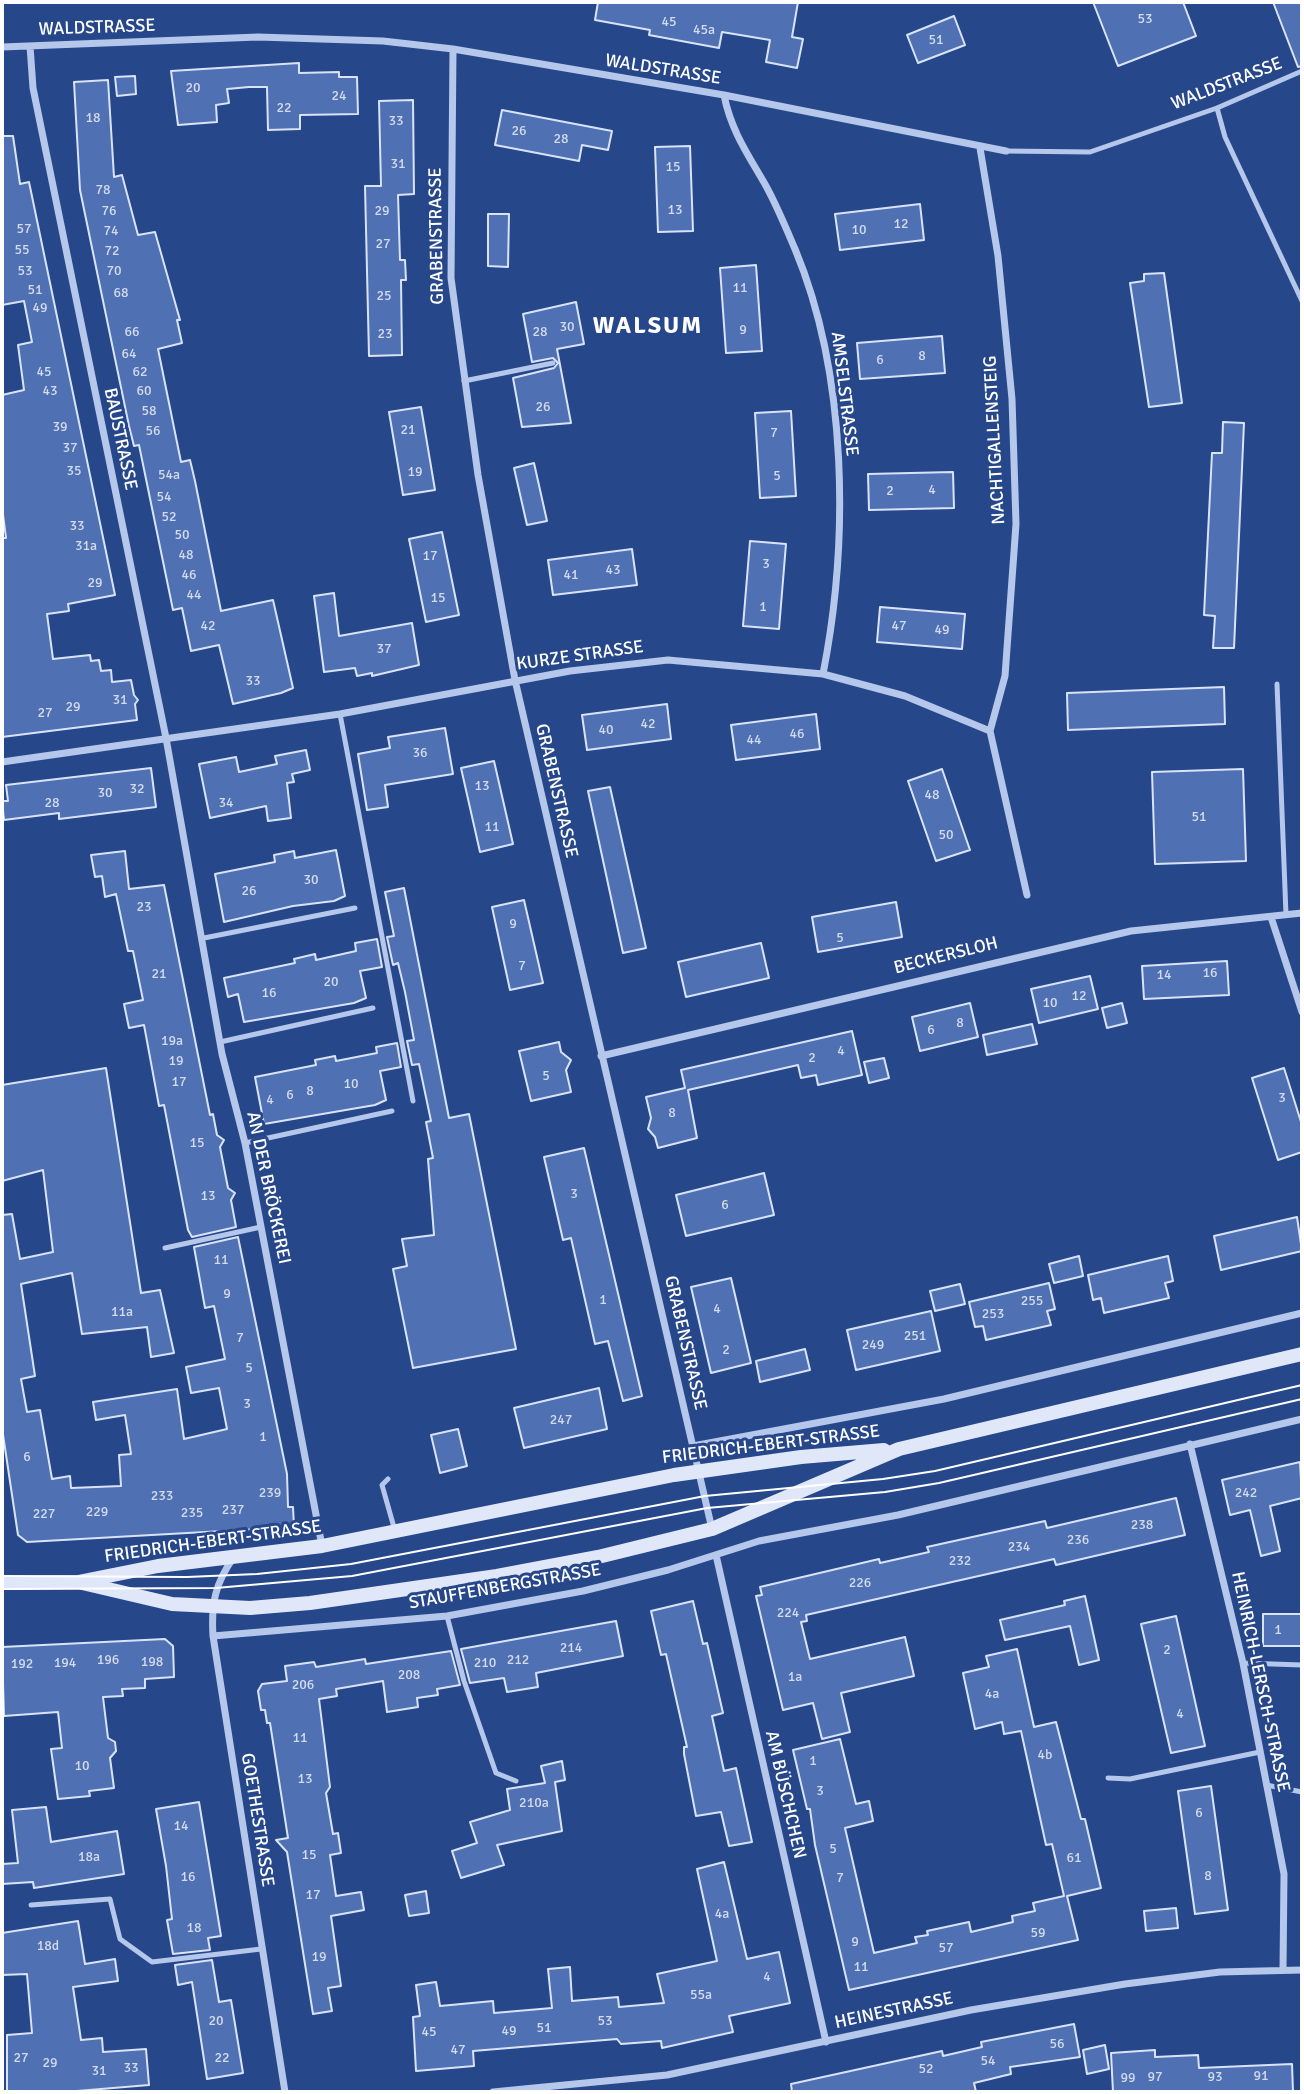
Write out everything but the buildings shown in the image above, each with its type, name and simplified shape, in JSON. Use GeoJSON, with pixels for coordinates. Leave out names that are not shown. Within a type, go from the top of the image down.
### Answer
{"type":"FeatureCollection","features":[{"type":"Feature","properties":{"kind":"main road","name":"FRIEDRICH-EBERT-STRASSE"},"geometry":{"type":"LineString","coordinates":[[78,1582],[158,1566],[322,1546],[699,1471],[801,1457],[899,1449],[1302,1353]]}},
{"type":"Feature","properties":{"kind":"main road","name":"FRIEDRICH-EBERT-STRASSE"},"geometry":{"type":"LineString","coordinates":[[78,1582],[172,1604],[212,1608],[310,1603],[484,1578],[581,1560],[712,1529],[899,1449]]}},
{"type":"Feature","properties":{"kind":"main road"},"geometry":{"type":"LineString","coordinates":[[2,1584],[78,1582]]}},
{"type":"Feature","properties":{"kind":"street","name":"WALDSTRASSE"},"geometry":{"type":"LineString","coordinates":[[2,47],[258,37],[383,41],[453,49],[724,96],[1006,151]]}},
{"type":"Feature","properties":{"kind":"street","name":"BAUSTRASSE"},"geometry":{"type":"LineString","coordinates":[[30,46],[33,88],[184,837]]}},
{"type":"Feature","properties":{"kind":"street","name":"GRABENSTRASSE"},"geometry":{"type":"LineString","coordinates":[[453,49],[451,278],[463,381],[515,680],[712,1529]]}},
{"type":"Feature","properties":{"kind":"street","name":"AMSELSTRASSE"},"geometry":{"type":"LineString","coordinates":[[724,96],[737,136],[767,187],[796,252],[818,319],[832,398],[839,485],[838,575],[823,674]]}},
{"type":"Feature","properties":{"kind":"street","name":"NACHTIGALLENSTEIG"},"geometry":{"type":"LineString","coordinates":[[980,148],[998,256],[1012,399],[1016,524],[1005,676],[990,731]]}},
{"type":"Feature","properties":{"kind":"street","name":"KURZE STRASSE"},"geometry":{"type":"LineString","coordinates":[[2,762],[340,713],[515,680],[668,660],[823,674],[905,696],[990,731]]}},
{"type":"Feature","properties":{"kind":"street"},"geometry":{"type":"LineString","coordinates":[[990,731],[1027,895]]}},
{"type":"Feature","properties":{"kind":"street","name":"AN DER BRÖCKEREI"},"geometry":{"type":"LineString","coordinates":[[184,837],[204,938],[220,1042],[244,1143],[322,1546]]}},
{"type":"Feature","properties":{"kind":"street","name":"BECKERSLOH"},"geometry":{"type":"LineString","coordinates":[[601,1056],[1131,931],[1302,913]]}},
{"type":"Feature","properties":{"kind":"street"},"geometry":{"type":"LineString","coordinates":[[1271,917],[1302,1012]]}},
{"type":"Feature","properties":{"kind":"street","name":"FRIEDRICH-EBERT-STRASSE"},"geometry":{"type":"LineString","coordinates":[[693,1446],[944,1399],[1302,1313]]}},
{"type":"Feature","properties":{"kind":"street","name":"STAUFFENBERGSTRASSE"},"geometry":{"type":"LineString","coordinates":[[213,1636],[447,1616],[583,1591],[759,1541],[898,1515],[1302,1419]]}},
{"type":"Feature","properties":{"kind":"street","name":"HEINRICH-LERSCH-STRASSE"},"geometry":{"type":"LineString","coordinates":[[1190,1444],[1243,1663],[1284,1874],[1283,1970]]}},
{"type":"Feature","properties":{"kind":"street","name":"AM BÜSCHCHEN"},"geometry":{"type":"LineString","coordinates":[[716,1555],[826,2042]]}},
{"type":"Feature","properties":{"kind":"street","name":"GOETHESTRASSE"},"geometry":{"type":"LineString","coordinates":[[234,1557],[220,1576],[212,1608],[213,1636],[285,2092]]}},
{"type":"Feature","properties":{"kind":"street","name":"HEINESTRASSE"},"geometry":{"type":"LineString","coordinates":[[493,2092],[667,2075],[971,2010],[1125,1984],[1220,1972],[1302,1970]]}},
{"type":"Feature","properties":{"kind":"lane","name":"WALDSTRASSE"},"geometry":{"type":"LineString","coordinates":[[1006,151],[1090,152],[1217,108],[1302,71]]}},
{"type":"Feature","properties":{"kind":"lane"},"geometry":{"type":"LineString","coordinates":[[1217,108],[1225,137],[1302,301]]}},
{"type":"Feature","properties":{"kind":"lane"},"geometry":{"type":"LineString","coordinates":[[463,381],[553,363]]}},
{"type":"Feature","properties":{"kind":"lane"},"geometry":{"type":"LineString","coordinates":[[1277,684],[1286,915]]}},
{"type":"Feature","properties":{"kind":"lane"},"geometry":{"type":"LineString","coordinates":[[340,713],[413,1101]]}},
{"type":"Feature","properties":{"kind":"lane"},"geometry":{"type":"LineString","coordinates":[[204,938],[355,908]]}},
{"type":"Feature","properties":{"kind":"lane"},"geometry":{"type":"LineString","coordinates":[[220,1042],[373,1008]]}},
{"type":"Feature","properties":{"kind":"lane"},"geometry":{"type":"LineString","coordinates":[[244,1143],[392,1111]]}},
{"type":"Feature","properties":{"kind":"lane"},"geometry":{"type":"LineString","coordinates":[[165,1248],[261,1227]]}},
{"type":"Feature","properties":{"kind":"lane"},"geometry":{"type":"LineString","coordinates":[[388,1479],[382,1485],[396,1532]]}},
{"type":"Feature","properties":{"kind":"lane"},"geometry":{"type":"LineString","coordinates":[[447,1616],[464,1681],[496,1773],[516,1781]]}},
{"type":"Feature","properties":{"kind":"lane"},"geometry":{"type":"LineString","coordinates":[[1243,1663],[1302,1665]]}},
{"type":"Feature","properties":{"kind":"lane"},"geometry":{"type":"LineString","coordinates":[[1108,1778],[1130,1779],[1260,1752]]}},
{"type":"Feature","properties":{"kind":"lane"},"geometry":{"type":"LineString","coordinates":[[1266,1786],[1302,1792]]}},
{"type":"Feature","properties":{"kind":"lane"},"geometry":{"type":"LineString","coordinates":[[31,1906],[110,1899],[120,1939],[152,1962],[261,1949]]}},
{"type":"Feature","properties":{"kind":"tram line"},"geometry":{"type":"LineString","coordinates":[[2,1576],[187,1577],[257,1574],[351,1564],[705,1496],[883,1479],[935,1471],[1302,1385]]}},
{"type":"Feature","properties":{"kind":"tram line"},"geometry":{"type":"LineString","coordinates":[[2,1589],[216,1588],[352,1576],[707,1508],[885,1492],[939,1483],[1302,1399]]}},
{"type":"Feature","properties":{"kind":"district","name":"WALSUM"},"geometry":{"type":"Point","coordinates":[648,327]}}]}
